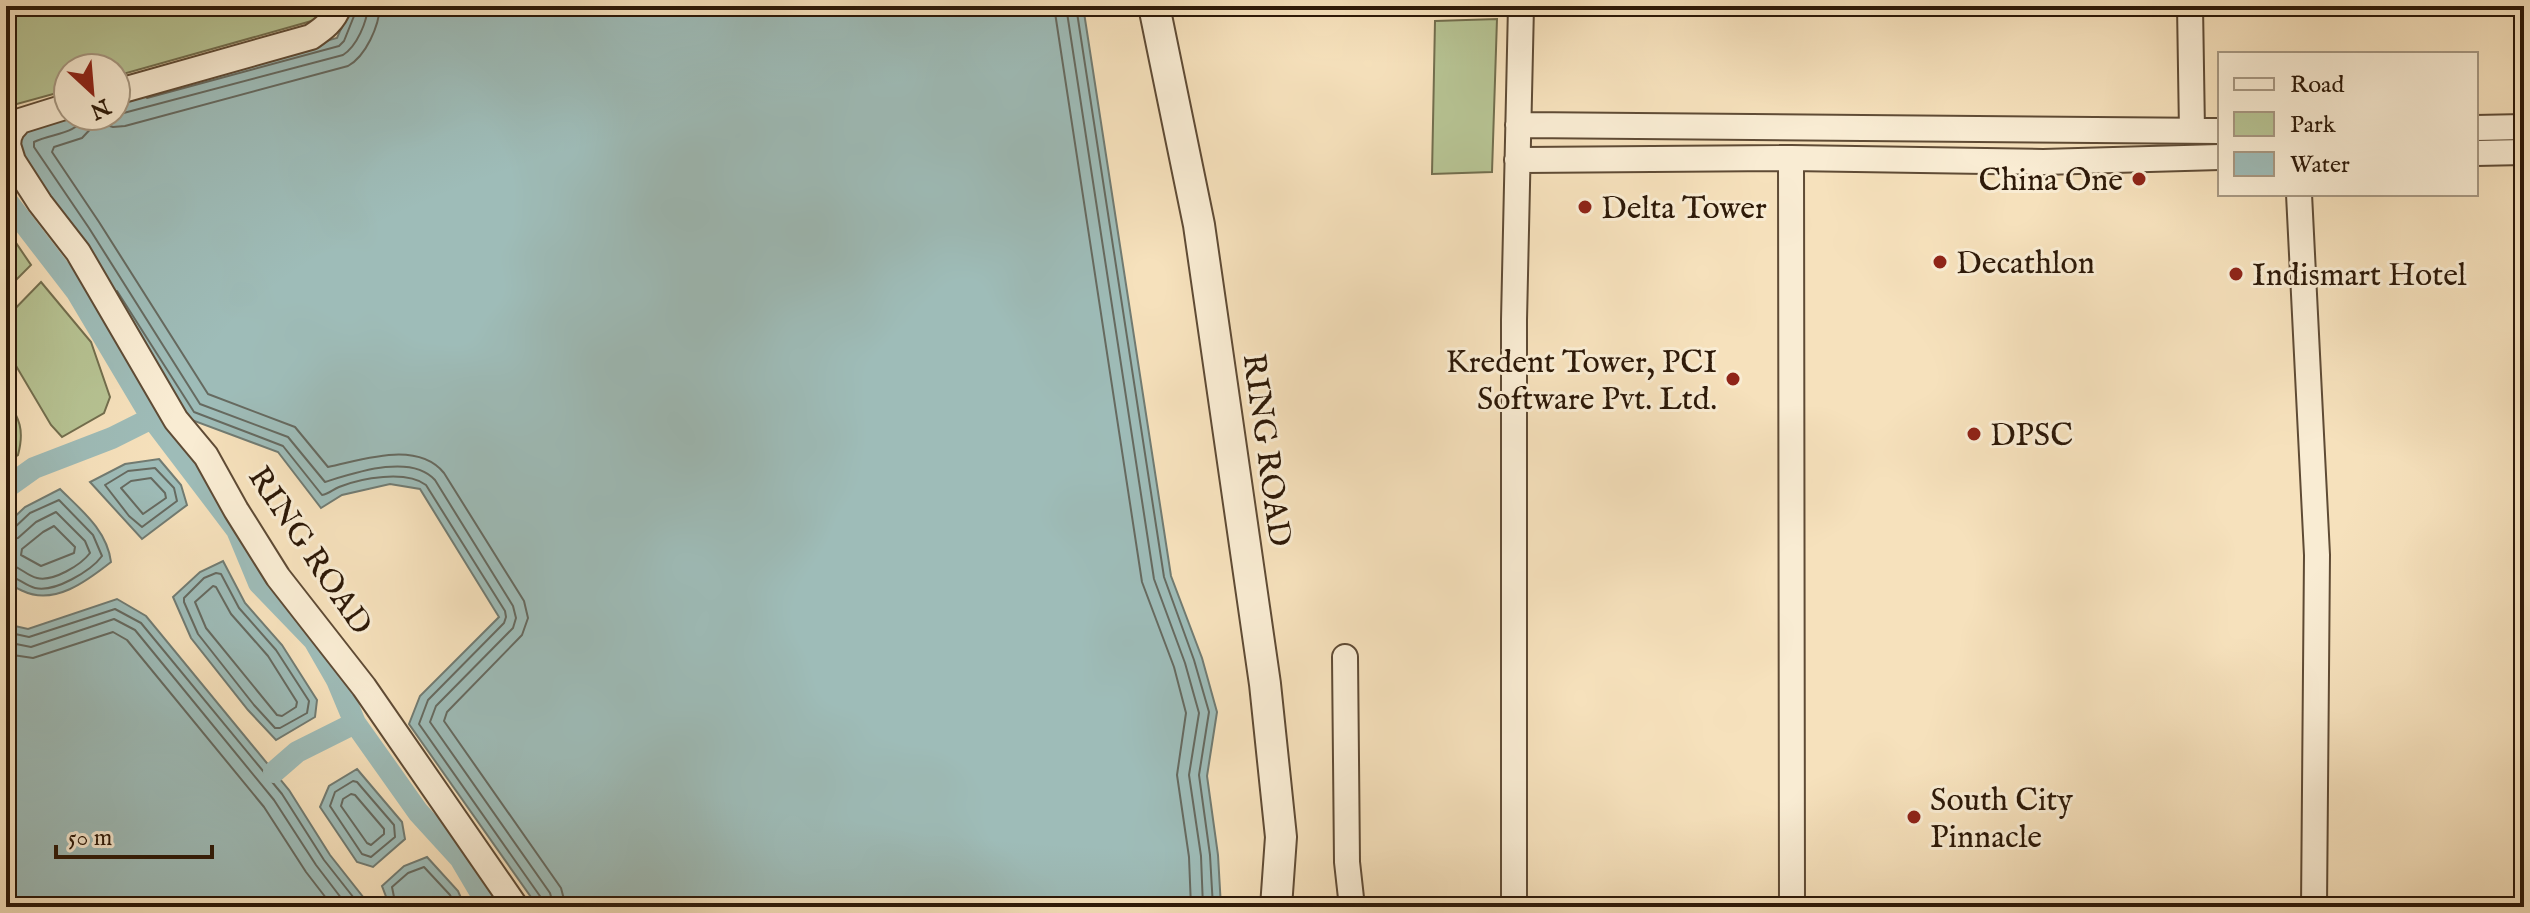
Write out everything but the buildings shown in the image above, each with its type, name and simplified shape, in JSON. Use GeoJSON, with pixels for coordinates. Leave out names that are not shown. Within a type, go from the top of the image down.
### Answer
{"type":"FeatureCollection","features":[{"type":"Feature","properties":{"kind":"street"},"geometry":{"type":"LineString","coordinates":[[132,87],[311,37],[326,26],[339,6]]}},
{"type":"Feature","properties":{"kind":"street","name":"RING ROAD"},"geometry":{"type":"LineString","coordinates":[[1154,6],[1199,225],[1265,684],[1281,837],[1276,907]]}},
{"type":"Feature","properties":{"kind":"street"},"geometry":{"type":"LineString","coordinates":[[1514,907],[1514,320],[1521,6]]}},
{"type":"Feature","properties":{"kind":"street"},"geometry":{"type":"LineString","coordinates":[[2190,6],[2192,131]]}},
{"type":"Feature","properties":{"kind":"street","name":"RING ROAD"},"geometry":{"type":"LineString","coordinates":[[52,111],[20,121],[12,130],[9,153],[26,184],[102,291],[176,420],[206,456],[278,577],[364,687],[516,907]]}},
{"type":"Feature","properties":{"kind":"street"},"geometry":{"type":"LineString","coordinates":[[1518,125],[2218,131]]}},
{"type":"Feature","properties":{"kind":"street"},"geometry":{"type":"LineString","coordinates":[[2478,128],[2524,127]]}},
{"type":"Feature","properties":{"kind":"street"},"geometry":{"type":"LineString","coordinates":[[2478,153],[2524,152]]}},
{"type":"Feature","properties":{"kind":"street"},"geometry":{"type":"LineString","coordinates":[[1517,160],[1791,158],[2043,162],[2218,157]]}},
{"type":"Feature","properties":{"kind":"street"},"geometry":{"type":"LineString","coordinates":[[1791,158],[1792,907]]}},
{"type":"Feature","properties":{"kind":"street"},"geometry":{"type":"LineString","coordinates":[[2299,196],[2317,555],[2314,907]]}},
{"type":"Feature","properties":{"kind":"street"},"geometry":{"type":"LineString","coordinates":[[1345,657],[1347,862],[1352,907]]}},
{"type":"Feature","properties":{"kind":"green space"},"geometry":{"type":"Polygon","coordinates":[[[6,6],[328,6],[329,10],[315,20],[132,71],[132,52],[52,52],[52,94],[6,107],[6,6]]]}},
{"type":"Feature","properties":{"kind":"green space"},"geometry":{"type":"Polygon","coordinates":[[[1497,19],[1492,172],[1432,174],[1435,21],[1497,19]]]}},
{"type":"Feature","properties":{"kind":"green space"},"geometry":{"type":"Polygon","coordinates":[[[6,228],[31,265],[6,290],[6,228]]]}},
{"type":"Feature","properties":{"kind":"green space"},"geometry":{"type":"Polygon","coordinates":[[[41,282],[91,342],[110,397],[104,413],[62,437],[51,425],[6,349],[6,318],[41,282]]]}},
{"type":"Feature","properties":{"kind":"green space"},"geometry":{"type":"Polygon","coordinates":[[[6,396],[17,418],[21,438],[18,455],[6,462],[6,396]]]}},
{"type":"Feature","properties":{"kind":"water"},"geometry":{"type":"Polygon","coordinates":[[[351,6],[1083,6],[1171,576],[1202,658],[1217,712],[1207,776],[1218,855],[1221,907],[538,907],[409,724],[420,696],[499,617],[420,489],[390,484],[342,495],[321,508],[278,452],[189,419],[12,138],[33,124],[52,119],[52,132],[132,132],[132,94],[337,38],[351,6]]]}},
{"type":"Feature","properties":{"kind":"water"},"geometry":{"type":"Polygon","coordinates":[[[159,459],[181,485],[187,505],[142,539],[90,482],[125,464],[159,459]]]}},
{"type":"Feature","properties":{"kind":"water"},"geometry":{"type":"Polygon","coordinates":[[[60,489],[99,530],[111,562],[70,589],[35,595],[14,587],[7,578],[6,525],[25,507],[60,489]]]}},
{"type":"Feature","properties":{"kind":"water"},"geometry":{"type":"Polygon","coordinates":[[[223,561],[245,603],[282,645],[317,700],[315,717],[276,740],[191,638],[173,597],[200,572],[223,561]]]}},
{"type":"Feature","properties":{"kind":"water"},"geometry":{"type":"Polygon","coordinates":[[[117,599],[146,616],[289,790],[330,855],[371,907],[6,907],[6,624],[28,629],[117,599]]]}},
{"type":"Feature","properties":{"kind":"water"},"geometry":{"type":"Polygon","coordinates":[[[357,769],[402,822],[405,839],[373,867],[357,862],[320,807],[329,786],[357,769]]]}},
{"type":"Feature","properties":{"kind":"water"},"geometry":{"type":"Polygon","coordinates":[[[427,857],[458,891],[465,907],[390,907],[382,886],[404,866],[427,857]]]}},
{"type":"Feature","properties":{"kind":"waterway"},"geometry":{"type":"LineString","coordinates":[[6,200],[77,292],[152,418],[237,530],[259,583],[314,640],[337,680],[355,723],[297,752],[274,772]]}},
{"type":"Feature","properties":{"kind":"waterway"},"geometry":{"type":"LineString","coordinates":[[6,488],[34,468],[112,438],[152,418]]}},
{"type":"Feature","properties":{"kind":"waterway"},"geometry":{"type":"LineString","coordinates":[[355,723],[418,812],[460,858],[489,907]]}},
{"type":"Feature","properties":{"kind":"place","name":"China One"},"geometry":{"type":"Point","coordinates":[2139,179]}},
{"type":"Feature","properties":{"kind":"place","name":"Delta Tower"},"geometry":{"type":"Point","coordinates":[1585,207]}},
{"type":"Feature","properties":{"kind":"place","name":"Decathlon"},"geometry":{"type":"Point","coordinates":[1940,262]}},
{"type":"Feature","properties":{"kind":"place","name":"Indismart Hotel"},"geometry":{"type":"Point","coordinates":[2236,274]}},
{"type":"Feature","properties":{"kind":"place","name":"Kredent Tower, PCI Software Pvt. Ltd."},"geometry":{"type":"Point","coordinates":[1733,379]}},
{"type":"Feature","properties":{"kind":"place","name":"DPSC"},"geometry":{"type":"Point","coordinates":[1974,434]}},
{"type":"Feature","properties":{"kind":"place","name":"South City Pinnacle"},"geometry":{"type":"Point","coordinates":[1914,817]}}]}
